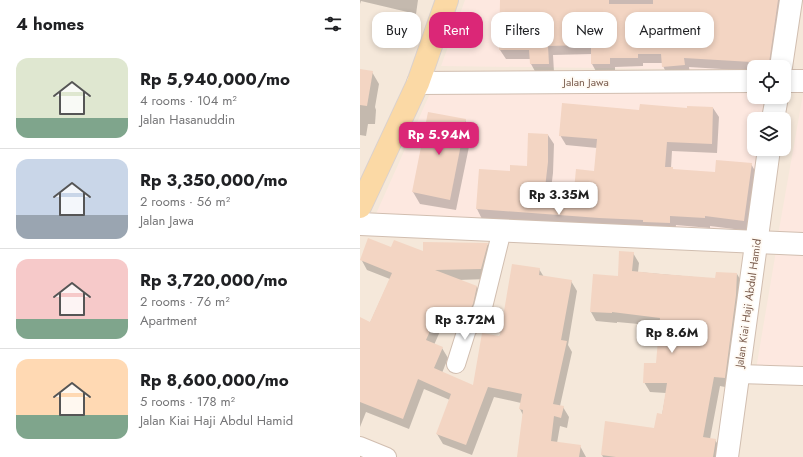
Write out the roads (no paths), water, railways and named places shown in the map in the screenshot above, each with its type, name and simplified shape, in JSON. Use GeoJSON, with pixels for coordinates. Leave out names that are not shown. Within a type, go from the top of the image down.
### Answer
{"type":"FeatureCollection","features":[{"type":"Feature","properties":{"kind":"main road"},"geometry":{"type":"LineString","coordinates":[[360,207],[418,83],[447,0]]}},
{"type":"Feature","properties":{"kind":"street"},"geometry":{"type":"LineString","coordinates":[[782,60],[791,0]]}},
{"type":"Feature","properties":{"kind":"street","name":"Jalan Jawa"},"geometry":{"type":"LineString","coordinates":[[418,83],[747,81]]}},
{"type":"Feature","properties":{"kind":"street"},"geometry":{"type":"LineString","coordinates":[[791,81],[803,81]]}},
{"type":"Feature","properties":{"kind":"street","name":"Jalan Kiai Haji Abdul Hamid"},"geometry":{"type":"LineString","coordinates":[[727,457],[768,156]]}},
{"type":"Feature","properties":{"kind":"street"},"geometry":{"type":"LineString","coordinates":[[360,224],[803,244]]}},
{"type":"Feature","properties":{"kind":"street"},"geometry":{"type":"LineString","coordinates":[[456,364],[467,329],[478,318],[483,307],[502,230]]}},
{"type":"Feature","properties":{"kind":"street"},"geometry":{"type":"LineString","coordinates":[[738,374],[803,376]]}},
{"type":"Feature","properties":{"kind":"street"},"geometry":{"type":"LineString","coordinates":[[360,446],[387,457]]}}]}
